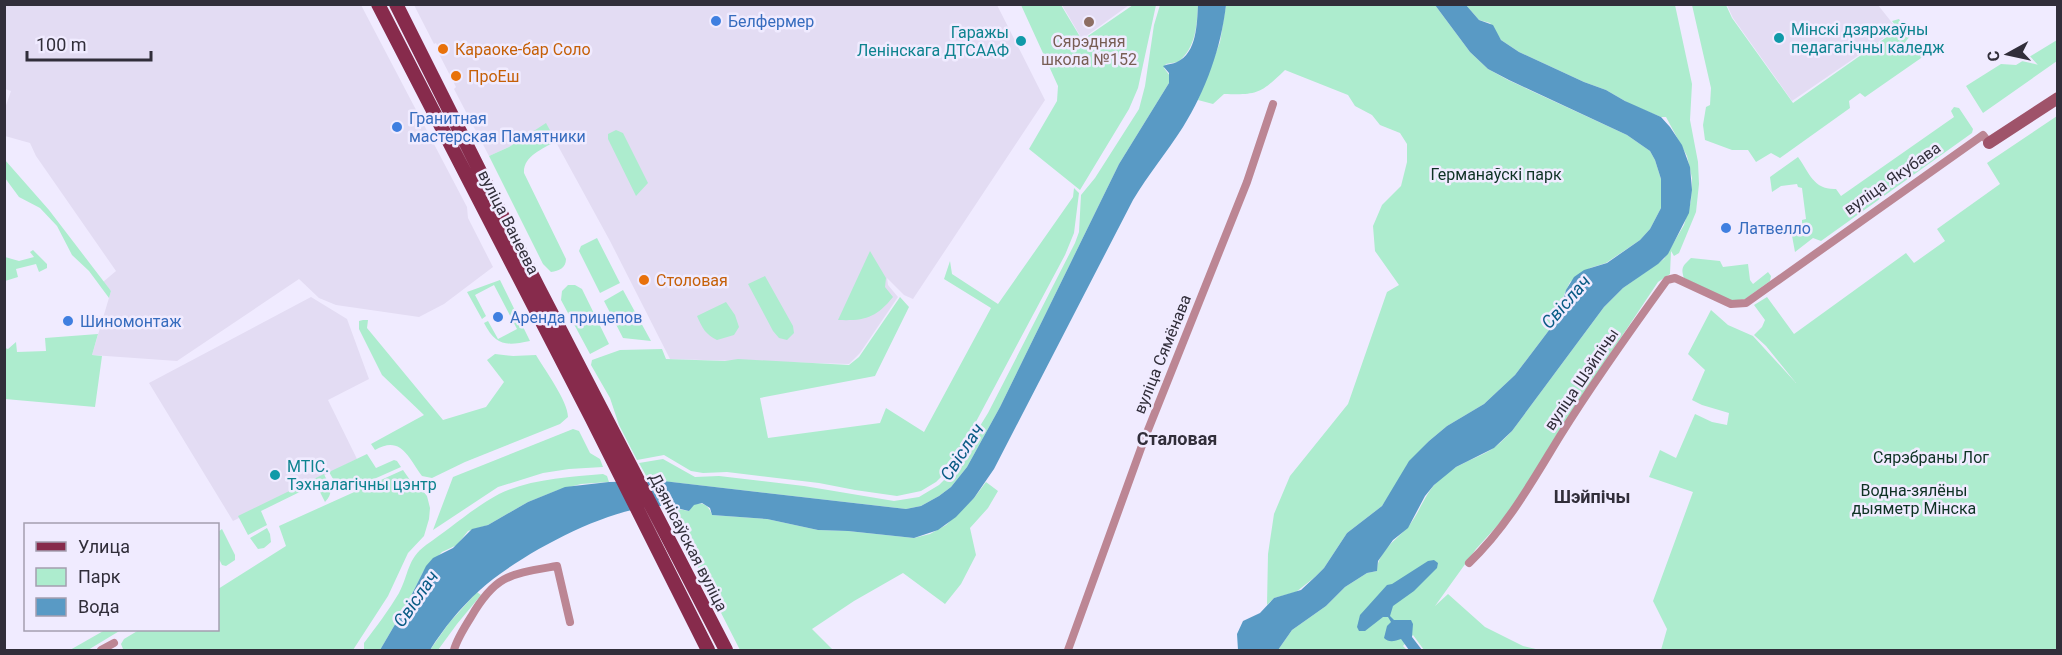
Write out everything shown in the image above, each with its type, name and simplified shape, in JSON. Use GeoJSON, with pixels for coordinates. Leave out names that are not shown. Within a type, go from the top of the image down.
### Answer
{"type":"FeatureCollection","features":[{"type":"Feature","properties":{"kind":"main road","name":"вуліца Ванеева"},"geometry":{"type":"LineString","coordinates":[[378,4],[617,452]]}},
{"type":"Feature","properties":{"kind":"main road","name":"вуліца Ванеева"},"geometry":{"type":"LineString","coordinates":[[396,4],[532,290]]}},
{"type":"Feature","properties":{"kind":"main road","name":"Дзянісаўская вуліца"},"geometry":{"type":"LineString","coordinates":[[617,452],[658,531],[726,651]]}},
{"type":"Feature","properties":{"kind":"main road","name":"Дзянісаўская вуліца"},"geometry":{"type":"LineString","coordinates":[[658,531],[708,651]]}},
{"type":"Feature","properties":{"kind":"street","name":"вуліца Якубава"},"geometry":{"type":"LineString","coordinates":[[1746,303],[1983,135],[1989,143],[2058,98]]}},
{"type":"Feature","properties":{"kind":"street","name":"вуліца Сямёнава"},"geometry":{"type":"LineString","coordinates":[[1068,651],[1144,440],[1247,182],[1273,104]]}},
{"type":"Feature","properties":{"kind":"street","name":"вуліца Шэйпічы"},"geometry":{"type":"LineString","coordinates":[[1468,562],[1484,549],[1522,498],[1586,398],[1667,280],[1675,278],[1731,304],[1746,303]]}},
{"type":"Feature","properties":{"kind":"street"},"geometry":{"type":"LineString","coordinates":[[454,651],[456,643],[486,592],[496,584],[520,573],[557,566],[570,622]]}},
{"type":"Feature","properties":{"kind":"street"},"geometry":{"type":"LineString","coordinates":[[101,651],[114,643]]}},
{"type":"Feature","properties":{"kind":"shaded area"},"geometry":{"type":"Polygon","coordinates":[[[5,5],[361,5],[467,207],[468,218],[493,267],[444,304],[419,317],[336,305],[319,298],[299,279],[177,361],[92,355],[111,291],[103,282],[116,271],[36,156],[30,143],[5,136],[4,111],[11,91],[5,89],[5,5]]]}},
{"type":"Feature","properties":{"kind":"shaded area"},"geometry":{"type":"Polygon","coordinates":[[[414,5],[997,5],[1045,100],[913,299],[904,295],[887,278],[888,285],[898,297],[860,353],[849,364],[670,359],[610,241],[546,124],[509,147],[489,156],[454,89],[456,87],[439,54],[441,53],[414,5]]]}},
{"type":"Feature","properties":{"kind":"shaded area","name":"Сярэдняя школа №152"},"geometry":{"type":"Polygon","coordinates":[[[1062,5],[1129,5],[1082,39],[1062,5]]]}},
{"type":"Feature","properties":{"kind":"shaded area"},"geometry":{"type":"Polygon","coordinates":[[[1727,5],[1878,5],[1897,29],[1792,101],[1733,18],[1727,5]]]}},
{"type":"Feature","properties":{"kind":"shaded area"},"geometry":{"type":"Polygon","coordinates":[[[311,297],[347,319],[369,379],[328,400],[357,459],[233,521],[149,383],[311,297]]]}},
{"type":"Feature","properties":{"kind":"green space"},"geometry":{"type":"Polygon","coordinates":[[[1021,5],[1061,5],[1082,40],[1133,5],[1156,5],[1138,88],[1129,109],[1080,190],[1029,149],[1057,101],[1058,86],[1021,5]]]}},
{"type":"Feature","properties":{"kind":"green space"},"geometry":{"type":"Polygon","coordinates":[[[1160,5],[1198,5],[1196,28],[1189,50],[1178,62],[1166,64],[1164,68],[1170,76],[1169,83],[1119,164],[1000,407],[967,467],[951,487],[921,506],[906,509],[649,481],[639,463],[663,459],[695,477],[719,476],[804,486],[894,501],[919,497],[939,485],[951,473],[988,413],[1075,243],[1079,232],[1081,195],[1095,178],[1139,109],[1145,86],[1154,25],[1160,5]]]}},
{"type":"Feature","properties":{"kind":"green space","name":"Германаўскі парк"},"geometry":{"type":"Polygon","coordinates":[[[1226,5],[1435,5],[1470,52],[1488,69],[1627,135],[1650,151],[1661,179],[1661,208],[1650,229],[1640,240],[1606,263],[1590,268],[1570,282],[1564,295],[1559,317],[1515,375],[1484,404],[1447,426],[1429,441],[1407,465],[1382,506],[1347,533],[1324,568],[1315,577],[1296,592],[1274,598],[1267,605],[1268,554],[1274,514],[1290,476],[1348,404],[1387,292],[1399,285],[1375,251],[1373,226],[1382,205],[1401,186],[1407,162],[1407,144],[1400,133],[1380,125],[1372,115],[1355,106],[1348,95],[1285,70],[1270,84],[1258,91],[1224,94],[1213,104],[1198,100],[1220,42],[1226,5]]]}},
{"type":"Feature","properties":{"kind":"green space"},"geometry":{"type":"Polygon","coordinates":[[[1466,5],[1675,5],[1692,84],[1690,120],[1698,162],[1699,184],[1696,212],[1679,253],[1674,256],[1671,251],[1670,274],[1658,282],[1558,432],[1532,478],[1506,516],[1476,549],[1435,606],[1448,594],[1485,627],[1523,646],[1540,650],[1424,650],[1413,635],[1403,646],[1407,650],[1278,650],[1292,630],[1326,606],[1345,587],[1367,573],[1377,571],[1383,553],[1410,525],[1433,486],[1444,475],[1494,448],[1512,431],[1604,307],[1623,288],[1664,259],[1684,225],[1691,201],[1692,178],[1687,156],[1666,117],[1632,105],[1606,90],[1519,52],[1501,40],[1490,23],[1479,20],[1466,5]]]}},
{"type":"Feature","properties":{"kind":"green space"},"geometry":{"type":"Polygon","coordinates":[[[1692,5],[1726,5],[1732,18],[1793,103],[1898,29],[1892,21],[1899,19],[1910,36],[1903,45],[1907,52],[1917,48],[1924,56],[1865,97],[1860,93],[1849,101],[1850,108],[1780,158],[1771,153],[1756,162],[1748,150],[1732,150],[1705,140],[1703,125],[1706,107],[1710,105],[1711,88],[1692,5]]]}},
{"type":"Feature","properties":{"kind":"green space"},"geometry":{"type":"Polygon","coordinates":[[[2057,40],[2057,61],[1983,113],[1966,86],[2001,64],[2016,65],[2057,40]]]}},
{"type":"Feature","properties":{"kind":"green space"},"geometry":{"type":"Polygon","coordinates":[[[1954,107],[1959,108],[1973,129],[1972,133],[1821,241],[1813,238],[1795,252],[1790,225],[1788,225],[1802,223],[1802,220],[1806,219],[1802,188],[1797,184],[1781,186],[1772,192],[1770,177],[1798,157],[1817,184],[1836,189],[1841,196],[1954,117],[1951,111],[1954,107]]]}},
{"type":"Feature","properties":{"kind":"green space","name":"Водна-зялёны дыяметр Мінска"},"geometry":{"type":"Polygon","coordinates":[[[2057,116],[2057,650],[1661,650],[1667,629],[1653,601],[1693,492],[1649,477],[1660,450],[1676,458],[1695,414],[1712,422],[1727,425],[1729,413],[1692,400],[1705,370],[1688,354],[1711,310],[1728,325],[1753,336],[1796,383],[1754,335],[1765,320],[1754,305],[1767,297],[1794,334],[1906,253],[1914,263],[1945,241],[1937,229],[2000,184],[1987,163],[2057,116]]]}},
{"type":"Feature","properties":{"kind":"green space"},"geometry":{"type":"Polygon","coordinates":[[[546,123],[556,141],[530,158],[524,173],[566,259],[562,268],[551,272],[543,264],[489,156],[509,147],[546,123]]]}},
{"type":"Feature","properties":{"kind":"green space"},"geometry":{"type":"Polygon","coordinates":[[[616,130],[623,133],[648,183],[636,196],[608,139],[608,134],[616,130]]]}},
{"type":"Feature","properties":{"kind":"green space"},"geometry":{"type":"Polygon","coordinates":[[[5,160],[49,210],[111,291],[109,298],[89,271],[72,255],[57,226],[40,208],[19,197],[5,178],[5,160]]]}},
{"type":"Feature","properties":{"kind":"green space"},"geometry":{"type":"Polygon","coordinates":[[[1074,188],[1079,193],[1074,233],[1065,255],[963,446],[950,468],[936,482],[921,491],[897,496],[819,483],[727,472],[691,471],[664,455],[637,460],[619,425],[610,398],[591,365],[592,360],[620,350],[662,349],[666,359],[725,361],[738,359],[849,365],[859,357],[900,297],[909,307],[875,376],[760,398],[768,438],[880,423],[886,408],[924,432],[991,308],[944,279],[950,261],[952,274],[998,304],[1073,197],[1074,188]]]}},
{"type":"Feature","properties":{"kind":"green space"},"geometry":{"type":"Polygon","coordinates":[[[597,238],[620,283],[600,293],[579,251],[581,246],[597,238]]]}},
{"type":"Feature","properties":{"kind":"green space"},"geometry":{"type":"Polygon","coordinates":[[[33,250],[47,264],[47,268],[39,272],[36,264],[16,269],[18,277],[5,281],[5,257],[19,261],[34,257],[30,252],[33,250]]]}},
{"type":"Feature","properties":{"kind":"green space"},"geometry":{"type":"Polygon","coordinates":[[[870,251],[886,278],[885,287],[893,297],[881,310],[869,317],[838,320],[870,251]]]}},
{"type":"Feature","properties":{"kind":"green space"},"geometry":{"type":"Polygon","coordinates":[[[1691,258],[1720,261],[1723,267],[1748,264],[1750,280],[1753,284],[1768,272],[1771,276],[1770,281],[1745,299],[1729,300],[1684,278],[1683,266],[1691,258]]]}},
{"type":"Feature","properties":{"kind":"green space"},"geometry":{"type":"Polygon","coordinates":[[[765,276],[793,326],[794,333],[787,340],[779,338],[773,331],[748,284],[765,276]]]}},
{"type":"Feature","properties":{"kind":"green space"},"geometry":{"type":"Polygon","coordinates":[[[500,280],[530,341],[508,344],[498,340],[488,331],[484,323],[488,321],[498,339],[517,329],[494,285],[475,295],[486,316],[482,319],[467,292],[500,280]]]}},
{"type":"Feature","properties":{"kind":"green space"},"geometry":{"type":"Polygon","coordinates":[[[568,285],[575,285],[582,289],[609,344],[590,354],[561,300],[562,291],[568,285]]]}},
{"type":"Feature","properties":{"kind":"green space"},"geometry":{"type":"Polygon","coordinates":[[[623,290],[651,341],[623,338],[604,301],[623,290]]]}},
{"type":"Feature","properties":{"kind":"green space"},"geometry":{"type":"Polygon","coordinates":[[[726,302],[735,315],[739,327],[734,335],[717,340],[705,331],[697,316],[726,302]]]}},
{"type":"Feature","properties":{"kind":"green space"},"geometry":{"type":"Polygon","coordinates":[[[368,320],[367,328],[443,420],[486,407],[504,382],[487,360],[495,354],[536,355],[560,394],[568,417],[560,424],[465,462],[432,478],[422,476],[403,450],[391,445],[375,450],[371,444],[424,415],[382,375],[359,329],[359,321],[368,320]]]}},
{"type":"Feature","properties":{"kind":"green space"},"geometry":{"type":"Polygon","coordinates":[[[98,334],[92,355],[102,356],[95,407],[5,399],[5,348],[8,349],[16,342],[17,352],[46,351],[45,338],[98,334]]]}},
{"type":"Feature","properties":{"kind":"green space"},"geometry":{"type":"Polygon","coordinates":[[[573,429],[579,431],[590,453],[600,459],[603,467],[543,473],[498,487],[433,530],[453,477],[573,429]]]}},
{"type":"Feature","properties":{"kind":"green space"},"geometry":{"type":"Polygon","coordinates":[[[367,454],[376,468],[394,460],[401,467],[347,491],[339,489],[329,472],[367,454]]]}},
{"type":"Feature","properties":{"kind":"green space"},"geometry":{"type":"Polygon","coordinates":[[[403,470],[417,490],[422,490],[427,496],[430,508],[424,536],[408,553],[388,596],[353,650],[123,649],[121,644],[124,639],[137,631],[219,631],[219,588],[286,546],[279,526],[403,470]]]}},
{"type":"Feature","properties":{"kind":"green space"},"geometry":{"type":"Polygon","coordinates":[[[324,474],[330,492],[325,502],[316,484],[261,511],[267,525],[248,535],[238,516],[324,474]]]}},
{"type":"Feature","properties":{"kind":"green space"},"geometry":{"type":"Polygon","coordinates":[[[603,474],[607,476],[609,482],[581,484],[558,490],[528,502],[488,525],[468,531],[457,545],[442,552],[423,572],[380,650],[364,649],[364,643],[399,593],[415,556],[462,518],[499,494],[511,489],[550,479],[603,474]]]}},
{"type":"Feature","properties":{"kind":"green space"},"geometry":{"type":"Polygon","coordinates":[[[986,482],[998,491],[988,508],[970,528],[976,555],[961,584],[945,604],[903,573],[854,601],[812,629],[833,650],[740,650],[667,507],[689,511],[693,505],[703,504],[712,515],[767,519],[818,530],[914,538],[930,534],[946,525],[974,498],[986,482]]]}},
{"type":"Feature","properties":{"kind":"green space"},"geometry":{"type":"Polygon","coordinates":[[[267,528],[271,542],[264,548],[258,549],[250,538],[267,528]]]}},
{"type":"Feature","properties":{"kind":"green space"},"geometry":{"type":"Polygon","coordinates":[[[222,529],[235,555],[235,560],[226,566],[222,565],[219,559],[219,531],[222,529]]]}},
{"type":"Feature","properties":{"kind":"green space"},"geometry":{"type":"Polygon","coordinates":[[[477,592],[481,595],[438,650],[430,650],[449,623],[477,592]]]}},
{"type":"Feature","properties":{"kind":"green space"},"geometry":{"type":"Polygon","coordinates":[[[103,631],[119,631],[88,650],[70,650],[103,631]]]}},
{"type":"Feature","properties":{"kind":"water","name":"Свіслач"},"geometry":{"type":"Polygon","coordinates":[[[1198,5],[1226,5],[1216,53],[1199,98],[1183,127],[1133,200],[994,469],[974,498],[956,517],[938,530],[914,538],[818,530],[767,519],[712,515],[710,508],[702,503],[694,505],[689,511],[665,506],[641,508],[592,523],[540,548],[517,562],[473,597],[453,618],[430,650],[380,650],[426,566],[433,558],[453,548],[472,529],[488,525],[528,502],[565,487],[609,482],[663,481],[906,509],[921,506],[951,487],[967,467],[1000,407],[1119,164],[1169,83],[1169,73],[1163,66],[1177,62],[1189,52],[1195,37],[1198,5]]]}},
{"type":"Feature","properties":{"kind":"water","name":"Свіслач"},"geometry":{"type":"Polygon","coordinates":[[[1435,5],[1466,5],[1479,20],[1493,25],[1501,40],[1519,52],[1661,117],[1682,145],[1690,167],[1692,190],[1689,213],[1668,254],[1658,264],[1623,288],[1604,307],[1512,431],[1494,448],[1456,467],[1434,485],[1425,496],[1408,528],[1393,540],[1378,561],[1377,571],[1367,573],[1345,587],[1326,606],[1292,630],[1278,650],[1238,650],[1237,634],[1243,621],[1260,613],[1274,598],[1301,590],[1315,577],[1324,568],[1347,533],[1382,506],[1409,461],[1447,426],[1484,404],[1515,375],[1559,317],[1566,290],[1574,277],[1584,270],[1607,263],[1640,240],[1650,229],[1661,208],[1661,179],[1650,151],[1627,135],[1488,69],[1470,52],[1435,5]]]}},
{"type":"Feature","properties":{"kind":"water"},"geometry":{"type":"Polygon","coordinates":[[[1434,560],[1438,563],[1437,568],[1414,591],[1393,606],[1390,616],[1394,620],[1411,620],[1412,637],[1422,650],[1409,650],[1401,639],[1386,640],[1384,638],[1387,626],[1391,622],[1388,617],[1383,617],[1365,631],[1359,631],[1357,627],[1360,615],[1387,585],[1428,561],[1434,560]]]}},
{"type":"Feature","properties":{"kind":"place","name":"Белфермер"},"geometry":{"type":"Point","coordinates":[716,21]}},
{"type":"Feature","properties":{"kind":"place","name":"Сярэдняя школа №152"},"geometry":{"type":"Point","coordinates":[1089,22]}},
{"type":"Feature","properties":{"kind":"place","name":"Мінскі дзяржаўны педагагічны каледж"},"geometry":{"type":"Point","coordinates":[1779,38]}},
{"type":"Feature","properties":{"kind":"place","name":"Гаражы Ленінскага ДТСААФ"},"geometry":{"type":"Point","coordinates":[1021,41]}},
{"type":"Feature","properties":{"kind":"place","name":"Караоке-бар Соло"},"geometry":{"type":"Point","coordinates":[443,49]}},
{"type":"Feature","properties":{"kind":"place","name":"ПроЕш"},"geometry":{"type":"Point","coordinates":[456,76]}},
{"type":"Feature","properties":{"kind":"place","name":"Гранитная мастерская Памятники"},"geometry":{"type":"Point","coordinates":[397,127]}},
{"type":"Feature","properties":{"kind":"place","name":"Латвелло"},"geometry":{"type":"Point","coordinates":[1726,228]}},
{"type":"Feature","properties":{"kind":"place","name":"Столовая"},"geometry":{"type":"Point","coordinates":[644,280]}},
{"type":"Feature","properties":{"kind":"place","name":"Аренда прицепов"},"geometry":{"type":"Point","coordinates":[498,317]}},
{"type":"Feature","properties":{"kind":"place","name":"Шиномонтаж"},"geometry":{"type":"Point","coordinates":[68,321]}},
{"type":"Feature","properties":{"kind":"place","name":"МТІС. Тэхналагічны цэнтр"},"geometry":{"type":"Point","coordinates":[275,475]}},
{"type":"Feature","properties":{"kind":"district","name":"Сталовая"},"geometry":{"type":"Point","coordinates":[1177,439]}},
{"type":"Feature","properties":{"kind":"district","name":"Шэйпічы"},"geometry":{"type":"Point","coordinates":[1592,497]}},
{"type":"Feature","properties":{"kind":"park label","name":"Сярэбраны Лог"},"geometry":{"type":"Point","coordinates":[1931,457]}}]}
